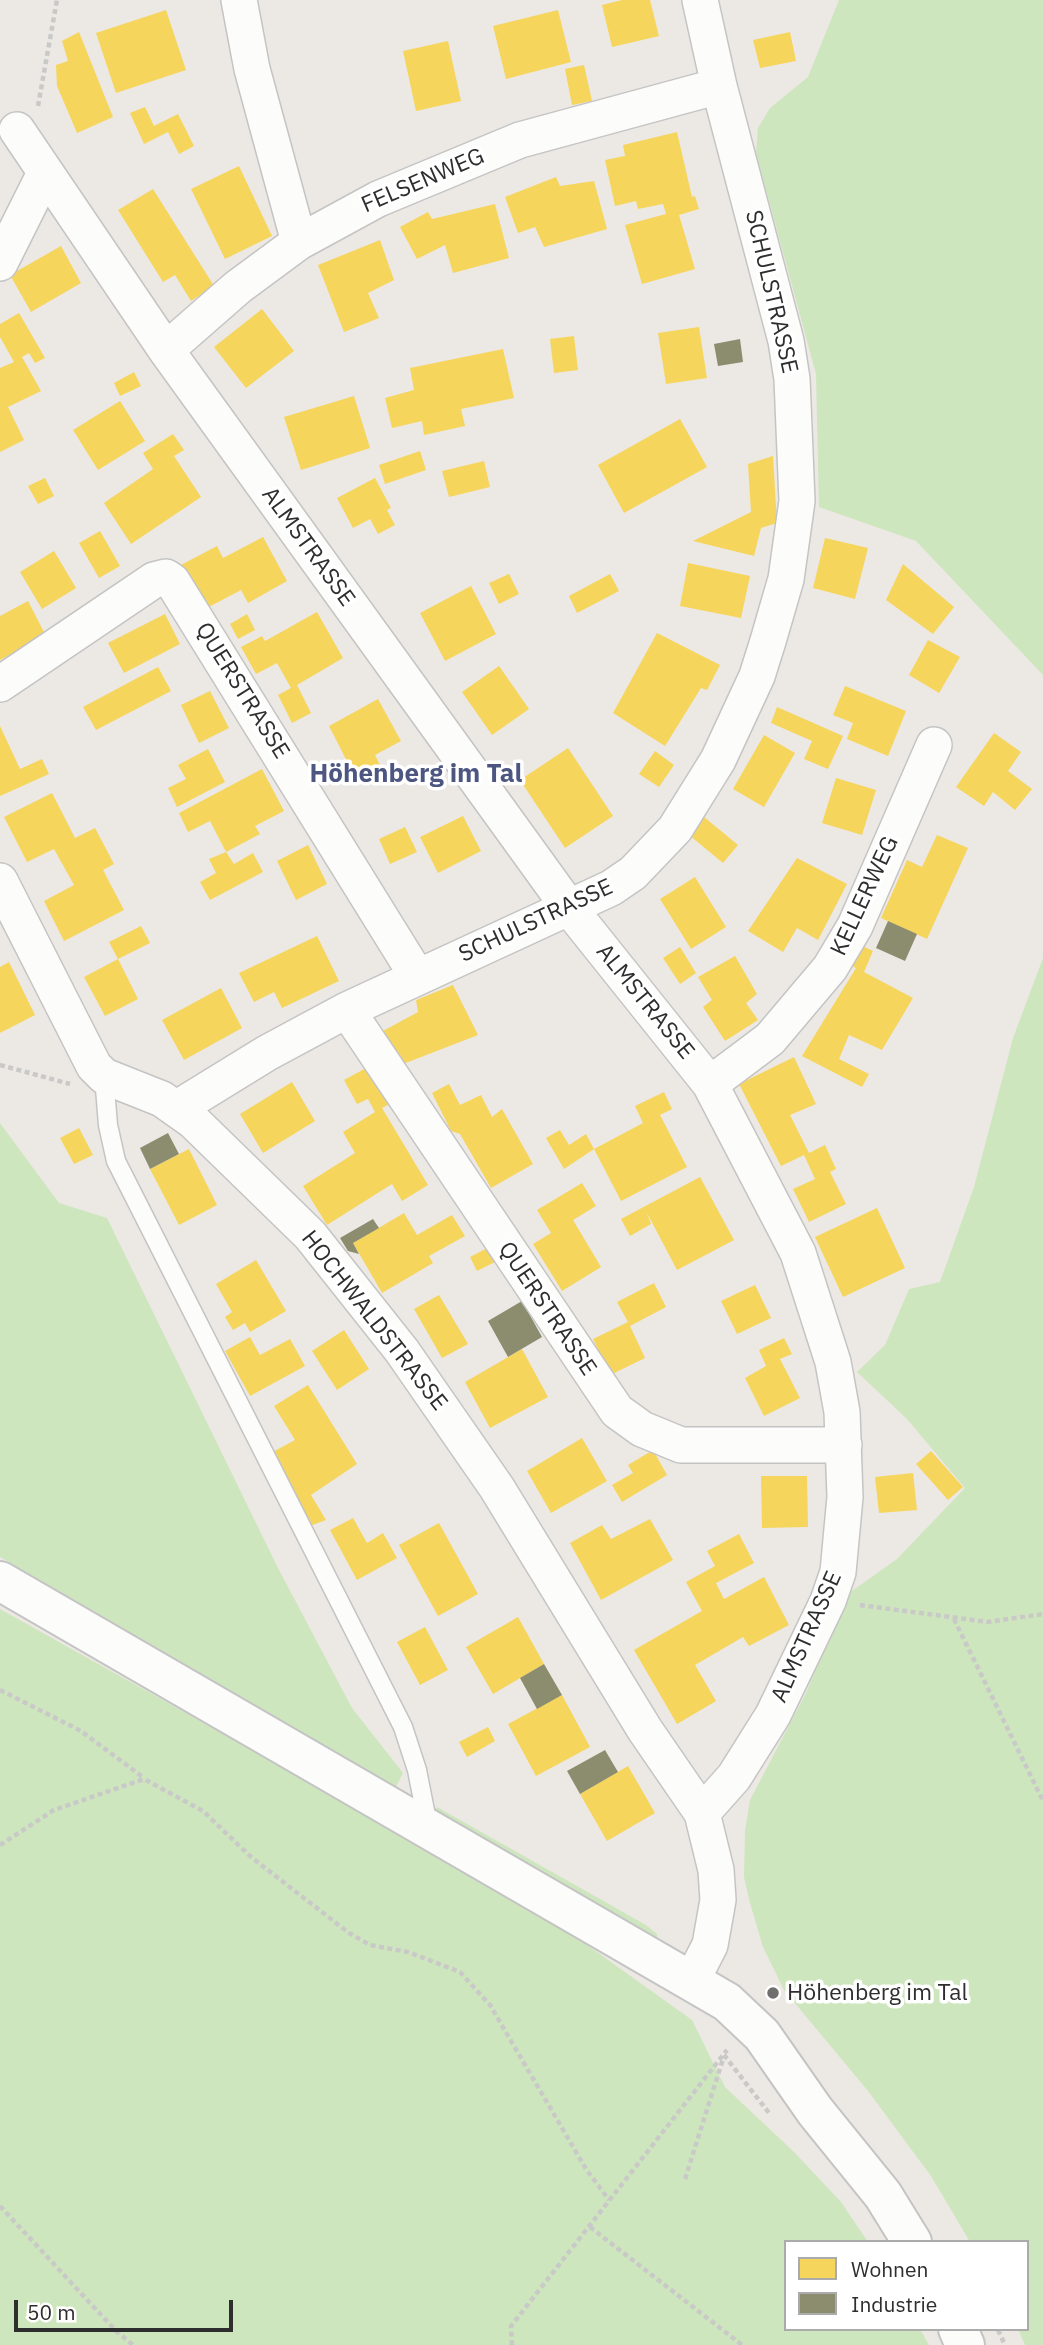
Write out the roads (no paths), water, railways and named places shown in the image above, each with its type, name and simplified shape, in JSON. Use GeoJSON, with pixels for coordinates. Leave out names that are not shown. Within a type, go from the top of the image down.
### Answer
{"type":"FeatureCollection","features":[{"type":"Feature","properties":{"kind":"main road"},"geometry":{"type":"LineString","coordinates":[[0,1581],[727,2002],[748,2021],[815,2111],[876,2185],[911,2240]]}},
{"type":"Feature","properties":{"kind":"street"},"geometry":{"type":"LineString","coordinates":[[239,0],[252,69],[299,242]]}},
{"type":"Feature","properties":{"kind":"street","name":"SCHULSTRASSE"},"geometry":{"type":"LineString","coordinates":[[176,1109],[267,1053],[347,1010],[570,909],[633,873],[675,829],[703,787],[757,676],[786,579],[794,539],[797,501],[792,379],[700,0]]}},
{"type":"Feature","properties":{"kind":"street","name":"FELSENWEG"},"geometry":{"type":"LineString","coordinates":[[166,350],[238,287],[299,242],[378,199],[509,145],[592,119],[719,86]]}},
{"type":"Feature","properties":{"kind":"street","name":"ALMSTRASSE"},"geometry":{"type":"LineString","coordinates":[[0,263],[31,152],[166,350],[570,909],[709,1084],[740,1138],[798,1253],[833,1362],[844,1446],[843,1541],[838,1572],[828,1601],[752,1751],[702,1813]]}},
{"type":"Feature","properties":{"kind":"street","name":"QUERSTRASSE"},"geometry":{"type":"LineString","coordinates":[[0,684],[154,580],[166,577],[172,581],[417,976]]}},
{"type":"Feature","properties":{"kind":"street","name":"KELLERWEG"},"geometry":{"type":"LineString","coordinates":[[709,1084],[770,1039],[831,968],[855,926],[934,745]]}},
{"type":"Feature","properties":{"kind":"street"},"geometry":{"type":"LineString","coordinates":[[0,881],[85,1052],[104,1076]]}},
{"type":"Feature","properties":{"kind":"street","name":"QUERSTRASSE"},"geometry":{"type":"LineString","coordinates":[[347,1010],[617,1411],[642,1429],[681,1445],[844,1446]]}},
{"type":"Feature","properties":{"kind":"street","name":"HOCHWALDSTRASSE"},"geometry":{"type":"LineString","coordinates":[[104,1076],[162,1099],[176,1109],[244,1169],[310,1235],[402,1351],[464,1438],[645,1730],[702,1813]]}},
{"type":"Feature","properties":{"kind":"street"},"geometry":{"type":"LineString","coordinates":[[691,1982],[710,1945],[718,1900],[716,1871],[702,1813]]}},
{"type":"Feature","properties":{"kind":"lane"},"geometry":{"type":"LineString","coordinates":[[104,1076],[108,1125],[116,1161],[403,1727],[417,1770],[428,1828]]}},
{"type":"Feature","properties":{"kind":"place","name":"Höhenberg im Tal"},"geometry":{"type":"Point","coordinates":[773,1993]}},
{"type":"Feature","properties":{"kind":"district","name":"Höhenberg im Tal"},"geometry":{"type":"Point","coordinates":[416,774]}}]}
